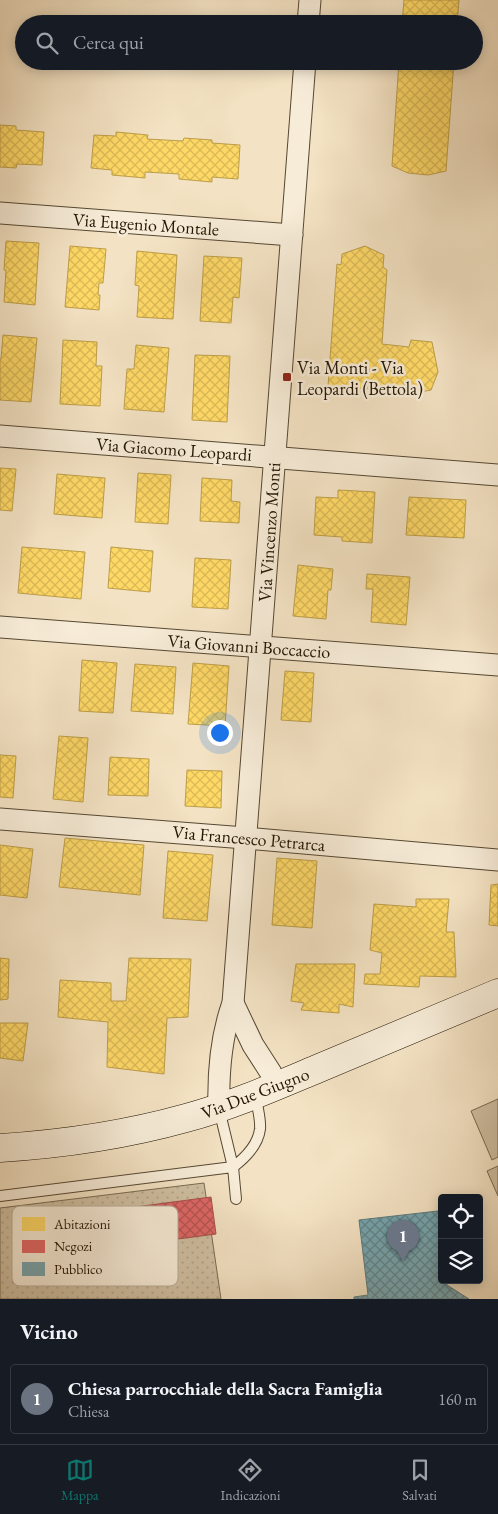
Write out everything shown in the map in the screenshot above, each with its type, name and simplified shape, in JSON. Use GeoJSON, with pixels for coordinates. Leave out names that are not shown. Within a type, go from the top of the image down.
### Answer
{"type":"FeatureCollection","features":[{"type":"Feature","properties":{"kind":"main road","name":"Via Due Giugno"},"geometry":{"type":"LineString","coordinates":[[0,1148],[50,1144],[105,1136],[166,1124],[219,1108],[498,993]]}},
{"type":"Feature","properties":{"kind":"street"},"geometry":{"type":"LineString","coordinates":[[309,15],[310,0]]}},
{"type":"Feature","properties":{"kind":"street","name":"Via Vincenzo Monti"},"geometry":{"type":"LineString","coordinates":[[219,1108],[218,1089],[222,1048],[227,1018],[233,1003],[304,70]]}},
{"type":"Feature","properties":{"kind":"street","name":"Via Eugenio Montale"},"geometry":{"type":"LineString","coordinates":[[0,213],[292,235]]}},
{"type":"Feature","properties":{"kind":"street","name":"Via Giacomo Leopardi"},"geometry":{"type":"LineString","coordinates":[[0,436],[498,475]]}},
{"type":"Feature","properties":{"kind":"street","name":"Via Giovanni Boccaccio"},"geometry":{"type":"LineString","coordinates":[[0,626],[498,665]]}},
{"type":"Feature","properties":{"kind":"street","name":"Via Francesco Petrarca"},"geometry":{"type":"LineString","coordinates":[[0,819],[498,860]]}},
{"type":"Feature","properties":{"kind":"street","name":"Via Vincenzo Monti"},"geometry":{"type":"LineString","coordinates":[[233,1003],[253,1045],[271,1073],[266,1090]]}},
{"type":"Feature","properties":{"kind":"lane"},"geometry":{"type":"LineString","coordinates":[[0,1196],[233,1167],[242,1161],[254,1144],[260,1128],[266,1090]]}},
{"type":"Feature","properties":{"kind":"lane"},"geometry":{"type":"LineString","coordinates":[[219,1108],[233,1167],[236,1198]]}},
{"type":"Feature","properties":{"kind":"shaded area"},"geometry":{"type":"Polygon","coordinates":[[[498,1099],[498,1157],[492,1160],[471,1111],[498,1099]]]}},
{"type":"Feature","properties":{"kind":"shaded area"},"geometry":{"type":"Polygon","coordinates":[[[498,1166],[498,1196],[487,1171],[498,1166]]]}},
{"type":"Feature","properties":{"kind":"shaded area"},"geometry":{"type":"Polygon","coordinates":[[[204,1183],[221,1299],[0,1299],[0,1208],[12,1207],[12,1286],[178,1286],[178,1206],[16,1206],[204,1183]]]}},
{"type":"Feature","properties":{"kind":"building: Abitazioni"},"geometry":{"type":"Polygon","coordinates":[[[404,0],[459,0],[458,15],[403,15],[404,0]]]}},
{"type":"Feature","properties":{"kind":"building: Abitazioni"},"geometry":{"type":"Polygon","coordinates":[[[398,70],[453,70],[446,171],[428,175],[408,173],[392,166],[398,70]]]}},
{"type":"Feature","properties":{"kind":"building: Abitazioni"},"geometry":{"type":"Polygon","coordinates":[[[0,125],[16,126],[16,130],[44,132],[42,165],[17,164],[16,168],[0,167],[0,125]]]}},
{"type":"Feature","properties":{"kind":"building: Abitazioni"},"geometry":{"type":"Polygon","coordinates":[[[116,132],[148,135],[147,139],[183,141],[184,138],[240,145],[238,179],[212,177],[212,182],[179,179],[179,174],[145,172],[145,178],[112,175],[112,170],[91,168],[94,135],[116,136],[116,132]]]}},
{"type":"Feature","properties":{"kind":"building: Abitazioni"},"geometry":{"type":"Polygon","coordinates":[[[6,241],[39,243],[35,305],[4,302],[6,241]]]}},
{"type":"Feature","properties":{"kind":"building: Abitazioni"},"geometry":{"type":"Polygon","coordinates":[[[70,246],[106,249],[103,283],[99,283],[99,310],[65,307],[70,246]]]}},
{"type":"Feature","properties":{"kind":"building: Abitazioni"},"geometry":{"type":"Polygon","coordinates":[[[365,246],[384,255],[383,267],[387,270],[382,344],[409,347],[411,340],[432,342],[438,372],[431,390],[420,392],[328,386],[337,264],[341,265],[342,254],[365,246]]]}},
{"type":"Feature","properties":{"kind":"building: Abitazioni"},"geometry":{"type":"Polygon","coordinates":[[[137,251],[177,255],[173,319],[137,317],[139,286],[135,285],[137,251]]]}},
{"type":"Feature","properties":{"kind":"building: Abitazioni"},"geometry":{"type":"Polygon","coordinates":[[[204,256],[242,258],[239,298],[233,297],[231,323],[200,321],[204,256]]]}},
{"type":"Feature","properties":{"kind":"building: Abitazioni"},"geometry":{"type":"Polygon","coordinates":[[[3,335],[37,338],[31,402],[0,400],[0,359],[3,335]]]}},
{"type":"Feature","properties":{"kind":"building: Abitazioni"},"geometry":{"type":"Polygon","coordinates":[[[63,340],[97,342],[96,366],[102,366],[100,406],[60,404],[63,340]]]}},
{"type":"Feature","properties":{"kind":"building: Abitazioni"},"geometry":{"type":"Polygon","coordinates":[[[136,345],[169,348],[164,412],[124,409],[127,369],[134,369],[136,345]]]}},
{"type":"Feature","properties":{"kind":"building: Abitazioni"},"geometry":{"type":"Polygon","coordinates":[[[195,355],[230,356],[227,422],[192,420],[195,355]]]}},
{"type":"Feature","properties":{"kind":"building: Abitazioni"},"geometry":{"type":"Polygon","coordinates":[[[0,468],[16,469],[12,511],[0,510],[0,468]]]}},
{"type":"Feature","properties":{"kind":"building: Abitazioni"},"geometry":{"type":"Polygon","coordinates":[[[138,473],[171,475],[168,524],[135,522],[138,473]]]}},
{"type":"Feature","properties":{"kind":"building: Abitazioni"},"geometry":{"type":"Polygon","coordinates":[[[57,474],[105,478],[102,518],[54,514],[57,474]]]}},
{"type":"Feature","properties":{"kind":"building: Abitazioni"},"geometry":{"type":"Polygon","coordinates":[[[202,478],[232,480],[231,501],[240,502],[239,523],[200,521],[202,478]]]}},
{"type":"Feature","properties":{"kind":"building: Abitazioni"},"geometry":{"type":"Polygon","coordinates":[[[338,490],[375,492],[372,543],[342,541],[342,537],[314,535],[316,497],[338,498],[338,490]]]}},
{"type":"Feature","properties":{"kind":"building: Abitazioni"},"geometry":{"type":"Polygon","coordinates":[[[409,497],[466,500],[464,538],[406,535],[409,497]]]}},
{"type":"Feature","properties":{"kind":"building: Abitazioni"},"geometry":{"type":"Polygon","coordinates":[[[22,547],[85,552],[81,599],[18,593],[22,547]]]}},
{"type":"Feature","properties":{"kind":"building: Abitazioni"},"geometry":{"type":"Polygon","coordinates":[[[111,547],[153,551],[150,592],[108,588],[111,547]]]}},
{"type":"Feature","properties":{"kind":"building: Abitazioni"},"geometry":{"type":"Polygon","coordinates":[[[195,558],[231,560],[228,609],[192,607],[195,558]]]}},
{"type":"Feature","properties":{"kind":"building: Abitazioni"},"geometry":{"type":"Polygon","coordinates":[[[298,565],[333,569],[331,590],[328,590],[326,619],[293,616],[298,565]]]}},
{"type":"Feature","properties":{"kind":"building: Abitazioni"},"geometry":{"type":"Polygon","coordinates":[[[367,574],[410,577],[406,625],[371,622],[373,589],[366,589],[367,574]]]}},
{"type":"Feature","properties":{"kind":"building: Abitazioni"},"geometry":{"type":"Polygon","coordinates":[[[82,660],[117,663],[113,713],[79,711],[82,660]]]}},
{"type":"Feature","properties":{"kind":"building: Abitazioni"},"geometry":{"type":"Polygon","coordinates":[[[193,663],[229,666],[225,726],[188,724],[193,663]]]}},
{"type":"Feature","properties":{"kind":"building: Abitazioni"},"geometry":{"type":"Polygon","coordinates":[[[135,664],[176,667],[173,714],[131,711],[135,664]]]}},
{"type":"Feature","properties":{"kind":"building: Abitazioni"},"geometry":{"type":"Polygon","coordinates":[[[285,671],[314,673],[311,722],[281,720],[285,671]]]}},
{"type":"Feature","properties":{"kind":"building: Abitazioni"},"geometry":{"type":"Polygon","coordinates":[[[59,736],[88,738],[83,802],[53,799],[59,736]]]}},
{"type":"Feature","properties":{"kind":"building: Abitazioni"},"geometry":{"type":"Polygon","coordinates":[[[0,755],[16,756],[13,798],[0,797],[0,755]]]}},
{"type":"Feature","properties":{"kind":"building: Abitazioni"},"geometry":{"type":"Polygon","coordinates":[[[110,757],[149,759],[148,796],[108,795],[110,757]]]}},
{"type":"Feature","properties":{"kind":"building: Abitazioni"},"geometry":{"type":"Polygon","coordinates":[[[187,770],[222,771],[221,808],[185,806],[187,770]]]}},
{"type":"Feature","properties":{"kind":"building: Abitazioni"},"geometry":{"type":"Polygon","coordinates":[[[65,838],[144,845],[140,895],[59,887],[65,838]]]}},
{"type":"Feature","properties":{"kind":"building: Abitazioni"},"geometry":{"type":"Polygon","coordinates":[[[0,845],[33,849],[27,898],[0,895],[0,845]]]}},
{"type":"Feature","properties":{"kind":"building: Abitazioni"},"geometry":{"type":"Polygon","coordinates":[[[168,851],[213,855],[207,921],[163,918],[168,851]]]}},
{"type":"Feature","properties":{"kind":"building: Abitazioni"},"geometry":{"type":"Polygon","coordinates":[[[277,858],[317,861],[312,928],[272,925],[277,858]]]}},
{"type":"Feature","properties":{"kind":"building: Abitazioni"},"geometry":{"type":"Polygon","coordinates":[[[498,884],[498,926],[489,925],[491,885],[498,884]]]}},
{"type":"Feature","properties":{"kind":"building: Abitazioni"},"geometry":{"type":"Polygon","coordinates":[[[416,899],[449,899],[446,932],[454,932],[456,977],[420,976],[419,987],[364,984],[365,974],[380,974],[382,953],[370,950],[374,904],[416,907],[416,899]]]}},
{"type":"Feature","properties":{"kind":"building: Abitazioni"},"geometry":{"type":"Polygon","coordinates":[[[0,958],[9,959],[8,999],[0,1000],[0,958]]]}},
{"type":"Feature","properties":{"kind":"building: Abitazioni"},"geometry":{"type":"Polygon","coordinates":[[[129,958],[191,959],[188,1017],[167,1018],[164,1074],[107,1067],[108,1022],[58,1017],[60,980],[111,983],[111,1001],[126,1001],[129,958]]]}},
{"type":"Feature","properties":{"kind":"building: Abitazioni"},"geometry":{"type":"Polygon","coordinates":[[[296,964],[355,964],[353,1007],[339,1004],[339,1013],[301,1010],[304,1003],[291,1001],[296,964]]]}},
{"type":"Feature","properties":{"kind":"building: Abitazioni"},"geometry":{"type":"Polygon","coordinates":[[[0,1023],[28,1023],[23,1061],[0,1058],[0,1023]]]}},
{"type":"Feature","properties":{"kind":"building: Negozi"},"geometry":{"type":"Polygon","coordinates":[[[211,1197],[216,1234],[178,1239],[178,1206],[143,1206],[211,1197]]]}},
{"type":"Feature","properties":{"kind":"building: Pubblico"},"geometry":{"type":"Polygon","coordinates":[[[438,1211],[438,1284],[447,1284],[469,1299],[354,1299],[354,1297],[368,1295],[359,1220],[438,1211]]]}},
{"type":"Feature","properties":{"kind":"place","name":"Via Monti - Via Leopardi (Bettola)"},"geometry":{"type":"Point","coordinates":[287,377]}},
{"type":"Feature","properties":{"kind":"place","name":"Chiesa parrocchiale della Sacra Famiglia"},"geometry":{"type":"Point","coordinates":[403,1261]}}]}
